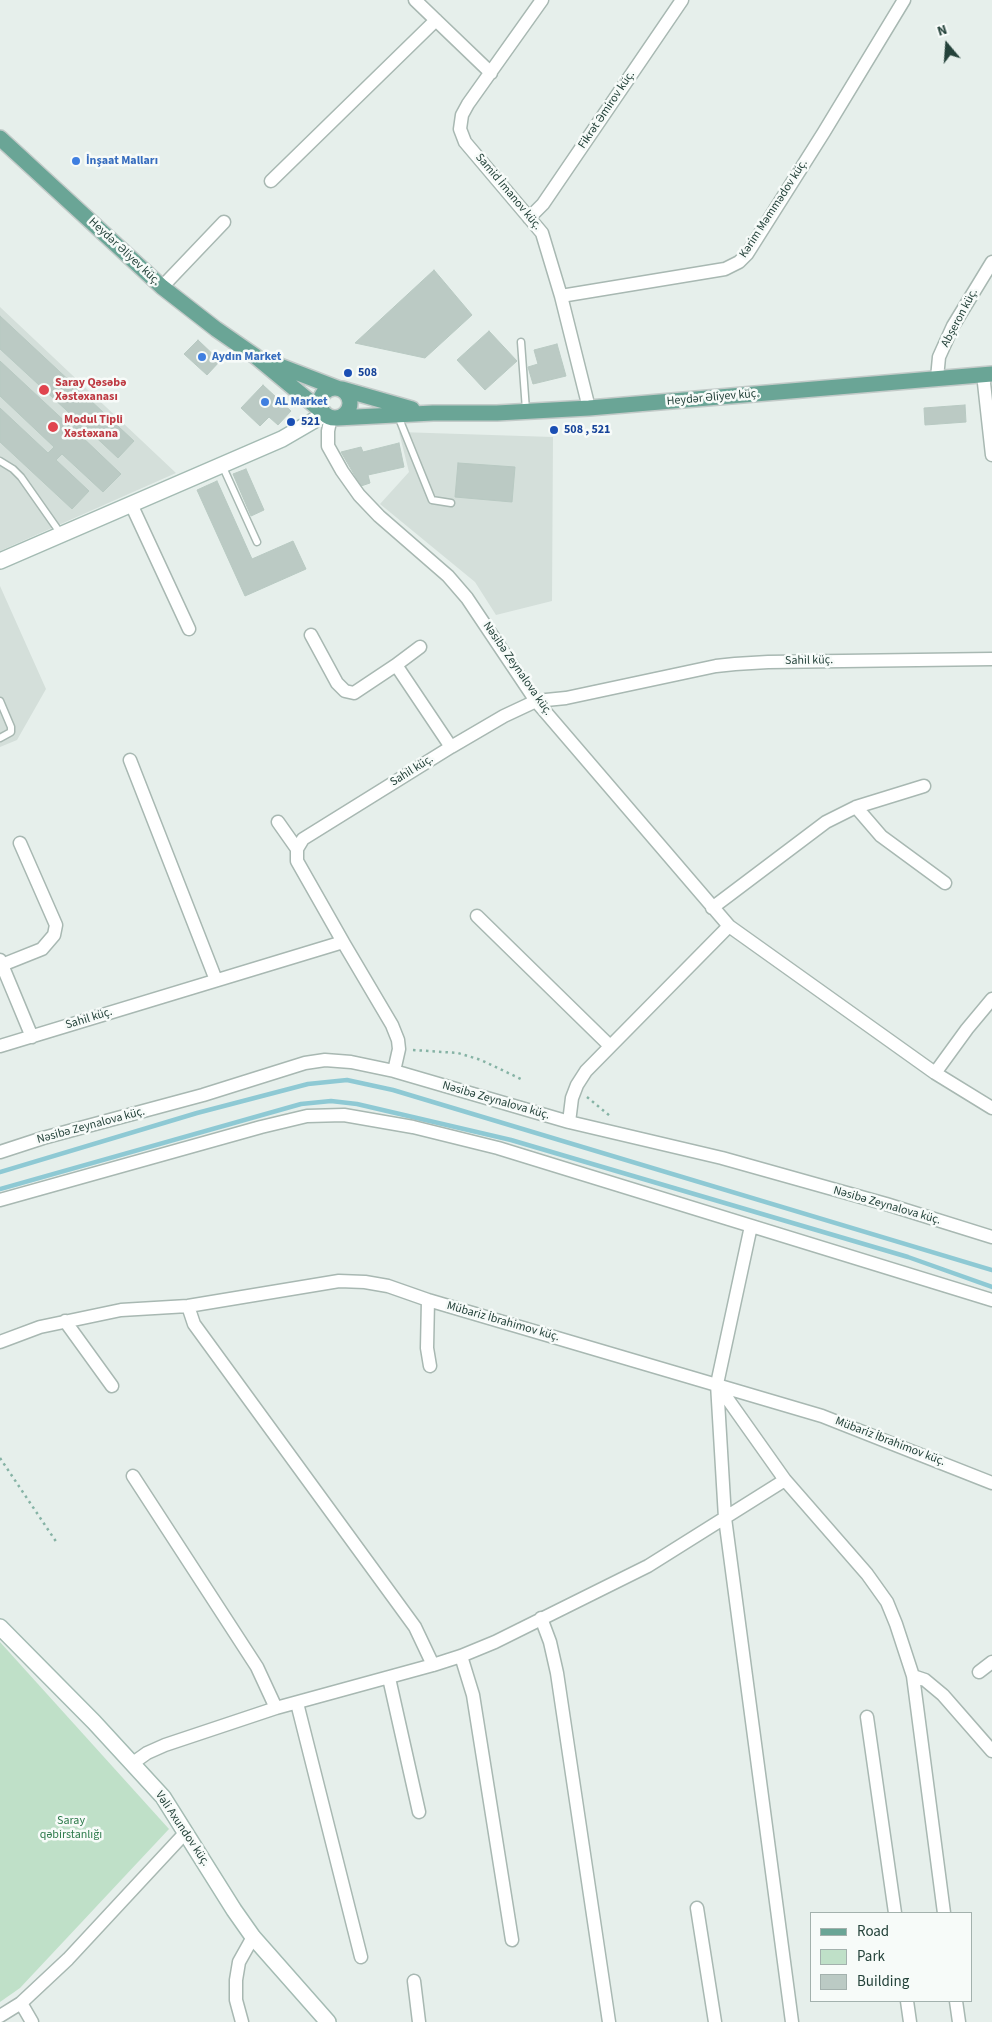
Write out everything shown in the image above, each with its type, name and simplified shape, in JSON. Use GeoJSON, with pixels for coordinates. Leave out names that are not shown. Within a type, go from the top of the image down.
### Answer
{"type":"FeatureCollection","features":[{"type":"Feature","properties":{"kind":"main road","name":"Heydər Əliyev küç."},"geometry":{"type":"LineString","coordinates":[[0,138],[162,287],[216,329],[255,356]]}},
{"type":"Feature","properties":{"kind":"main road"},"geometry":{"type":"LineString","coordinates":[[255,356],[291,372],[340,389],[392,404],[433,413]]}},
{"type":"Feature","properties":{"kind":"main road"},"geometry":{"type":"LineString","coordinates":[[255,356],[331,416],[343,416],[350,406],[347,394],[340,389],[325,392],[321,397],[320,403],[331,416]]}},
{"type":"Feature","properties":{"kind":"main road","name":"Heydər Əliyev küç."},"geometry":{"type":"LineString","coordinates":[[433,413],[526,412],[589,408],[988,374]]}},
{"type":"Feature","properties":{"kind":"main road"},"geometry":{"type":"LineString","coordinates":[[331,416],[433,413]]}},
{"type":"Feature","properties":{"kind":"street"},"geometry":{"type":"LineString","coordinates":[[415,0],[491,73]]}},
{"type":"Feature","properties":{"kind":"street","name":"Samid İmanov küç."},"geometry":{"type":"LineString","coordinates":[[542,0],[468,104],[462,115],[460,129],[465,142],[530,218],[544,240],[562,296],[589,408]]}},
{"type":"Feature","properties":{"kind":"street","name":"Fikrət Əmirov küç."},"geometry":{"type":"LineString","coordinates":[[530,218],[542,204],[682,0]]}},
{"type":"Feature","properties":{"kind":"street","name":"Kərim Məmmədov küç."},"geometry":{"type":"LineString","coordinates":[[562,296],[725,269],[739,262],[747,254],[824,132],[904,0]]}},
{"type":"Feature","properties":{"kind":"street"},"geometry":{"type":"LineString","coordinates":[[271,180],[436,20]]}},
{"type":"Feature","properties":{"kind":"street"},"geometry":{"type":"LineString","coordinates":[[162,287],[224,222]]}},
{"type":"Feature","properties":{"kind":"street","name":"Abşeron küç."},"geometry":{"type":"LineString","coordinates":[[937,378],[939,357],[953,326],[992,262]]}},
{"type":"Feature","properties":{"kind":"street"},"geometry":{"type":"LineString","coordinates":[[988,374],[992,455]]}},
{"type":"Feature","properties":{"kind":"street"},"geometry":{"type":"LineString","coordinates":[[0,561],[331,416]]}},
{"type":"Feature","properties":{"kind":"street","name":"Nəsibə Zeynalova küç."},"geometry":{"type":"LineString","coordinates":[[331,416],[328,446],[342,471],[359,495],[379,516],[448,576],[468,598],[536,701],[729,926],[936,1073],[992,1108]]}},
{"type":"Feature","properties":{"kind":"street"},"geometry":{"type":"LineString","coordinates":[[131,504],[189,629]]}},
{"type":"Feature","properties":{"kind":"street"},"geometry":{"type":"LineString","coordinates":[[311,635],[337,683],[345,691],[354,694],[420,647]]}},
{"type":"Feature","properties":{"kind":"street","name":"Sahil küç."},"geometry":{"type":"LineString","coordinates":[[297,849],[302,839],[451,747],[504,716],[536,701],[566,698],[716,666],[735,664],[992,659]]}},
{"type":"Feature","properties":{"kind":"street"},"geometry":{"type":"LineString","coordinates":[[396,665],[451,747]]}},
{"type":"Feature","properties":{"kind":"street"},"geometry":{"type":"LineString","coordinates":[[130,760],[216,980]]}},
{"type":"Feature","properties":{"kind":"street"},"geometry":{"type":"LineString","coordinates":[[712,908],[826,822],[856,807],[924,786]]}},
{"type":"Feature","properties":{"kind":"street"},"geometry":{"type":"LineString","coordinates":[[856,807],[881,836],[945,883]]}},
{"type":"Feature","properties":{"kind":"street"},"geometry":{"type":"LineString","coordinates":[[278,822],[297,849],[298,861],[392,1025],[398,1040],[399,1050],[394,1071]]}},
{"type":"Feature","properties":{"kind":"street"},"geometry":{"type":"LineString","coordinates":[[20,843],[56,925],[54,935],[42,949],[1,963],[32,1037]]}},
{"type":"Feature","properties":{"kind":"street"},"geometry":{"type":"LineString","coordinates":[[477,916],[610,1046]]}},
{"type":"Feature","properties":{"kind":"street"},"geometry":{"type":"LineString","coordinates":[[569,1122],[572,1098],[577,1085],[586,1071],[729,926]]}},
{"type":"Feature","properties":{"kind":"street","name":"Sahil küç."},"geometry":{"type":"LineString","coordinates":[[0,1046],[343,942]]}},
{"type":"Feature","properties":{"kind":"street"},"geometry":{"type":"LineString","coordinates":[[936,1073],[967,1029],[992,999]]}},
{"type":"Feature","properties":{"kind":"street","name":"Nəsibə Zeynalova küç."},"geometry":{"type":"LineString","coordinates":[[0,1152],[43,1138],[203,1095],[304,1063],[325,1060],[351,1062],[394,1071],[569,1122],[722,1158],[886,1204],[992,1237]]}},
{"type":"Feature","properties":{"kind":"street"},"geometry":{"type":"LineString","coordinates":[[0,1200],[261,1126],[307,1116],[344,1116],[413,1127],[498,1148],[992,1300]]}},
{"type":"Feature","properties":{"kind":"street"},"geometry":{"type":"LineString","coordinates":[[752,1226],[717,1384],[725,1518],[792,2022]]}},
{"type":"Feature","properties":{"kind":"street","name":"Mübariz İbrahimov küç."},"geometry":{"type":"LineString","coordinates":[[0,1342],[40,1327],[121,1310],[188,1306],[339,1281],[365,1282],[388,1286],[428,1300],[822,1416],[992,1483]]}},
{"type":"Feature","properties":{"kind":"street"},"geometry":{"type":"LineString","coordinates":[[428,1300],[427,1348],[430,1366]]}},
{"type":"Feature","properties":{"kind":"street"},"geometry":{"type":"LineString","coordinates":[[188,1306],[194,1324],[414,1627],[433,1665]]}},
{"type":"Feature","properties":{"kind":"street"},"geometry":{"type":"LineString","coordinates":[[65,1321],[112,1386]]}},
{"type":"Feature","properties":{"kind":"street"},"geometry":{"type":"LineString","coordinates":[[717,1384],[786,1480],[867,1574],[887,1602],[913,1676],[944,1912]]}},
{"type":"Feature","properties":{"kind":"street"},"geometry":{"type":"LineString","coordinates":[[133,1476],[257,1667],[276,1708]]}},
{"type":"Feature","properties":{"kind":"street"},"geometry":{"type":"LineString","coordinates":[[133,1763],[147,1753],[165,1745],[276,1708],[433,1665],[495,1642],[648,1566],[786,1480]]}},
{"type":"Feature","properties":{"kind":"street"},"geometry":{"type":"LineString","coordinates":[[541,1618],[550,1642],[557,1673],[609,2022]]}},
{"type":"Feature","properties":{"kind":"street","name":"Vəli Axundov küç."},"geometry":{"type":"LineString","coordinates":[[0,1627],[53,1679],[163,1797],[253,1937],[328,2022]]}},
{"type":"Feature","properties":{"kind":"street"},"geometry":{"type":"LineString","coordinates":[[461,1656],[473,1695],[512,1940]]}},
{"type":"Feature","properties":{"kind":"street"},"geometry":{"type":"LineString","coordinates":[[979,1672],[992,1662]]}},
{"type":"Feature","properties":{"kind":"street"},"geometry":{"type":"LineString","coordinates":[[913,1676],[925,1680],[943,1695],[992,1752]]}},
{"type":"Feature","properties":{"kind":"street"},"geometry":{"type":"LineString","coordinates":[[389,1678],[419,1812]]}},
{"type":"Feature","properties":{"kind":"street"},"geometry":{"type":"LineString","coordinates":[[297,1703],[362,1957]]}},
{"type":"Feature","properties":{"kind":"street"},"geometry":{"type":"LineString","coordinates":[[867,1717],[895,1912]]}},
{"type":"Feature","properties":{"kind":"street"},"geometry":{"type":"LineString","coordinates":[[0,2016],[20,2003],[68,1959],[186,1832]]}},
{"type":"Feature","properties":{"kind":"street"},"geometry":{"type":"LineString","coordinates":[[697,1908],[715,2022]]}},
{"type":"Feature","properties":{"kind":"street"},"geometry":{"type":"LineString","coordinates":[[242,2022],[236,2000],[236,1980],[239,1962],[253,1937]]}},
{"type":"Feature","properties":{"kind":"street"},"geometry":{"type":"LineString","coordinates":[[414,1981],[419,2022]]}},
{"type":"Feature","properties":{"kind":"street"},"geometry":{"type":"LineString","coordinates":[[907,2002],[910,2022]]}},
{"type":"Feature","properties":{"kind":"street"},"geometry":{"type":"LineString","coordinates":[[956,2002],[958,2022]]}},
{"type":"Feature","properties":{"kind":"street"},"geometry":{"type":"LineString","coordinates":[[20,2003],[32,2022]]}},
{"type":"Feature","properties":{"kind":"lane"},"geometry":{"type":"LineString","coordinates":[[521,342],[526,412]]}},
{"type":"Feature","properties":{"kind":"lane"},"geometry":{"type":"LineString","coordinates":[[398,415],[432,500],[451,504]]}},
{"type":"Feature","properties":{"kind":"lane"},"geometry":{"type":"LineString","coordinates":[[0,461],[13,469],[21,477],[61,534]]}},
{"type":"Feature","properties":{"kind":"lane"},"geometry":{"type":"LineString","coordinates":[[222,464],[257,542]]}},
{"type":"Feature","properties":{"kind":"lane"},"geometry":{"type":"LineString","coordinates":[[0,701],[11,727],[11,732],[0,738]]}},
{"type":"Feature","properties":{"kind":"path"},"geometry":{"type":"LineString","coordinates":[[399,1050],[430,1050],[458,1053],[481,1060],[523,1080]]}},
{"type":"Feature","properties":{"kind":"path"},"geometry":{"type":"LineString","coordinates":[[577,1085],[591,1102],[614,1118]]}},
{"type":"Feature","properties":{"kind":"path"},"geometry":{"type":"LineString","coordinates":[[0,1458],[57,1543]]}},
{"type":"Feature","properties":{"kind":"shaded area","name":"Saray Qəsəbə Xəstəxanası"},"geometry":{"type":"Polygon","coordinates":[[[0,307],[176,473],[0,551],[0,307]]]}},
{"type":"Feature","properties":{"kind":"shaded area"},"geometry":{"type":"Polygon","coordinates":[[[399,432],[553,437],[552,601],[496,615],[475,582],[380,504],[409,472],[399,432]]]}},
{"type":"Feature","properties":{"kind":"shaded area"},"geometry":{"type":"Polygon","coordinates":[[[0,586],[46,689],[17,740],[0,747],[0,586]]]}},
{"type":"Feature","properties":{"kind":"green space","name":"Saray qəbirstanlığı"},"geometry":{"type":"Polygon","coordinates":[[[0,1642],[169,1829],[20,1988],[0,2002],[0,1642]]]}},
{"type":"Feature","properties":{"kind":"building"},"geometry":{"type":"Polygon","coordinates":[[[434,270],[472,315],[425,358],[355,343],[434,270]]]}},
{"type":"Feature","properties":{"kind":"building"},"geometry":{"type":"Polygon","coordinates":[[[0,316],[134,441],[118,458],[86,428],[80,435],[121,474],[103,492],[62,454],[56,460],[89,491],[72,509],[0,442],[0,408],[48,453],[54,447],[0,396],[0,361],[72,428],[78,421],[0,349],[0,316]]]}},
{"type":"Feature","properties":{"kind":"building"},"geometry":{"type":"Polygon","coordinates":[[[489,331],[517,361],[485,390],[457,360],[489,331]]]}},
{"type":"Feature","properties":{"kind":"building"},"geometry":{"type":"Polygon","coordinates":[[[198,340],[220,361],[207,375],[184,354],[198,340]]]}},
{"type":"Feature","properties":{"kind":"building"},"geometry":{"type":"Polygon","coordinates":[[[557,344],[566,376],[533,384],[528,367],[538,364],[534,350],[557,344]]]}},
{"type":"Feature","properties":{"kind":"building"},"geometry":{"type":"Polygon","coordinates":[[[263,385],[291,411],[278,425],[269,417],[260,426],[241,408],[263,385]]]}},
{"type":"Feature","properties":{"kind":"building"},"geometry":{"type":"Polygon","coordinates":[[[965,405],[966,422],[925,425],[924,408],[965,405]]]}},
{"type":"Feature","properties":{"kind":"building"},"geometry":{"type":"Polygon","coordinates":[[[399,443],[404,467],[368,475],[370,483],[361,486],[341,452],[361,447],[363,452],[399,443]]]}},
{"type":"Feature","properties":{"kind":"building"},"geometry":{"type":"Polygon","coordinates":[[[458,463],[515,467],[512,502],[455,497],[458,463]]]}},
{"type":"Feature","properties":{"kind":"building"},"geometry":{"type":"Polygon","coordinates":[[[246,469],[264,510],[251,516],[233,474],[246,469]]]}},
{"type":"Feature","properties":{"kind":"building"},"geometry":{"type":"Polygon","coordinates":[[[217,481],[252,559],[293,541],[306,569],[245,596],[197,490],[217,481]]]}},
{"type":"Feature","properties":{"kind":"waterway"},"geometry":{"type":"LineString","coordinates":[[0,1172],[197,1113],[308,1084],[347,1080],[393,1090],[992,1270]]}},
{"type":"Feature","properties":{"kind":"waterway"},"geometry":{"type":"LineString","coordinates":[[0,1189],[301,1104],[331,1101],[357,1104],[511,1140],[908,1257],[992,1287]]}},
{"type":"Feature","properties":{"kind":"place","name":"İnşaat Malları"},"geometry":{"type":"Point","coordinates":[76,161]}},
{"type":"Feature","properties":{"kind":"place","name":"Aydın Market"},"geometry":{"type":"Point","coordinates":[202,357]}},
{"type":"Feature","properties":{"kind":"place","name":"508"},"geometry":{"type":"Point","coordinates":[348,373]}},
{"type":"Feature","properties":{"kind":"place","name":"Saray Qəsəbə Xəstəxanası"},"geometry":{"type":"Point","coordinates":[44,390]}},
{"type":"Feature","properties":{"kind":"place","name":"AL Market"},"geometry":{"type":"Point","coordinates":[265,402]}},
{"type":"Feature","properties":{"kind":"place","name":"521"},"geometry":{"type":"Point","coordinates":[291,422]}},
{"type":"Feature","properties":{"kind":"place","name":"Modul Tipli Xəstəxana"},"geometry":{"type":"Point","coordinates":[53,427]}},
{"type":"Feature","properties":{"kind":"place","name":"508 , 521"},"geometry":{"type":"Point","coordinates":[554,430]}}]}
